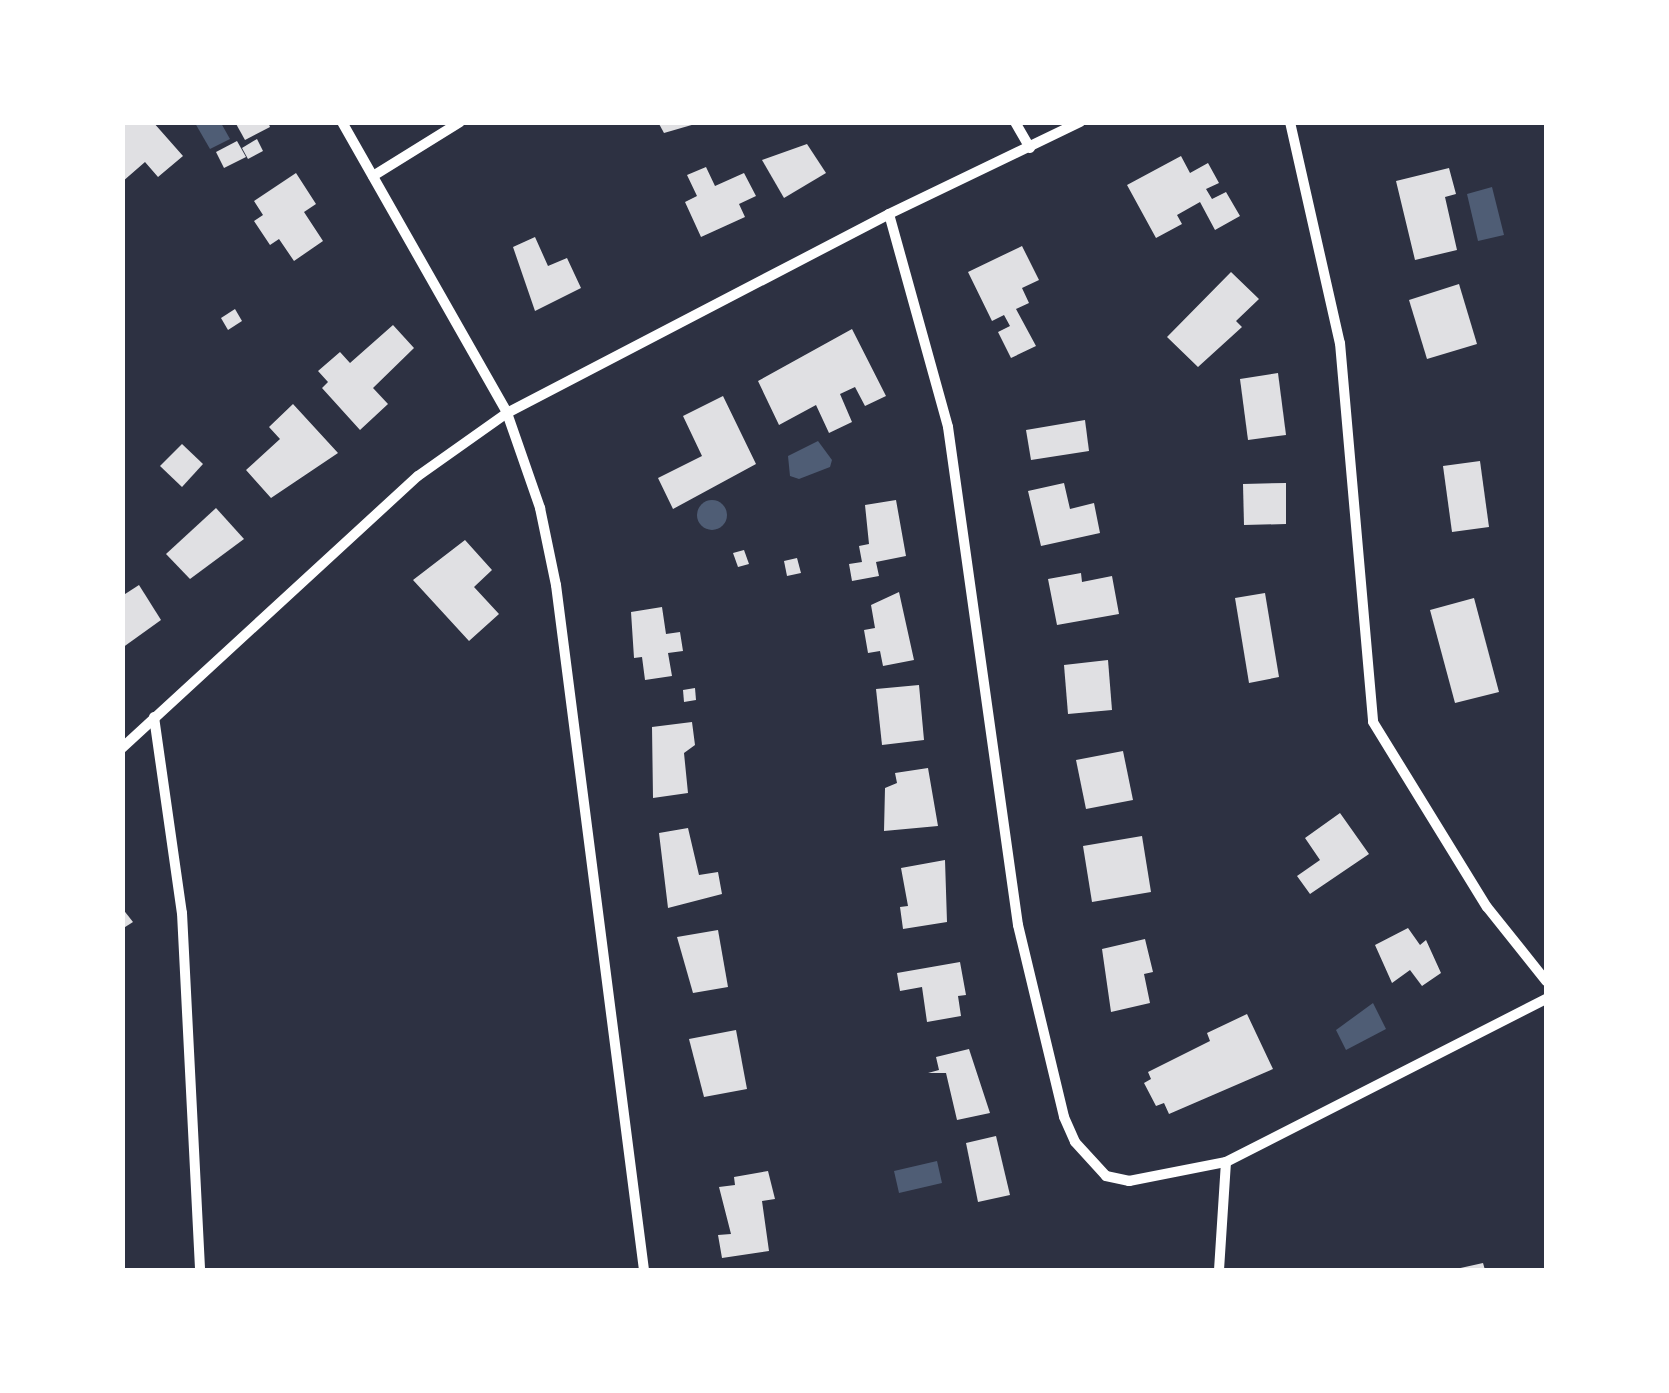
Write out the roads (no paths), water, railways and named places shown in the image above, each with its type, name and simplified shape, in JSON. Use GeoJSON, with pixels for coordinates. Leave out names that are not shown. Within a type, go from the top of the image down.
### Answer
{"type":"FeatureCollection","features":[{"type":"Feature","properties":{"kind":"street"},"geometry":{"type":"LineString","coordinates":[[342,122],[507,413],[540,508],[556,586],[644,1270]]}},
{"type":"Feature","properties":{"kind":"street"},"geometry":{"type":"LineString","coordinates":[[374,176],[460,122]]}},
{"type":"Feature","properties":{"kind":"street"},"geometry":{"type":"LineString","coordinates":[[1014,122],[1030,148]]}},
{"type":"Feature","properties":{"kind":"street"},"geometry":{"type":"LineString","coordinates":[[122,748],[418,476],[507,413],[889,214],[1030,148],[1061,127],[1080,122]]}},
{"type":"Feature","properties":{"kind":"street"},"geometry":{"type":"LineString","coordinates":[[1290,122],[1340,342],[1373,722],[1448,849],[1546,980]]}},
{"type":"Feature","properties":{"kind":"street"},"geometry":{"type":"LineString","coordinates":[[889,214],[948,427],[1018,925],[1064,1118],[1074,1142],[1106,1176],[1129,1181],[1226,1162],[1546,1000]]}},
{"type":"Feature","properties":{"kind":"street"},"geometry":{"type":"LineString","coordinates":[[154,718],[182,913],[200,1270]]}},
{"type":"Feature","properties":{"kind":"street"},"geometry":{"type":"LineString","coordinates":[[1219,1270],[1226,1162]]}},
{"type":"Feature","properties":{"kind":"water"},"geometry":{"type":"Polygon","coordinates":[[[195,123],[221,123],[230,139],[210,149],[195,123]]]}},
{"type":"Feature","properties":{"kind":"water"},"geometry":{"type":"Polygon","coordinates":[[[1492,187],[1504,235],[1478,241],[1467,194],[1492,187]]]}},
{"type":"Feature","properties":{"kind":"water"},"geometry":{"type":"Polygon","coordinates":[[[818,441],[832,460],[830,467],[799,479],[790,476],[788,456],[818,441]]]}},
{"type":"Feature","properties":{"kind":"water"},"geometry":{"type":"Polygon","coordinates":[[[712,500],[726,509],[727,515],[718,529],[712,530],[698,521],[697,515],[706,501],[712,500]]]}},
{"type":"Feature","properties":{"kind":"water"},"geometry":{"type":"Polygon","coordinates":[[[1373,1003],[1386,1029],[1346,1050],[1336,1030],[1373,1003]]]}},
{"type":"Feature","properties":{"kind":"water"},"geometry":{"type":"Polygon","coordinates":[[[937,1161],[942,1183],[899,1193],[894,1171],[937,1161]]]}}]}
